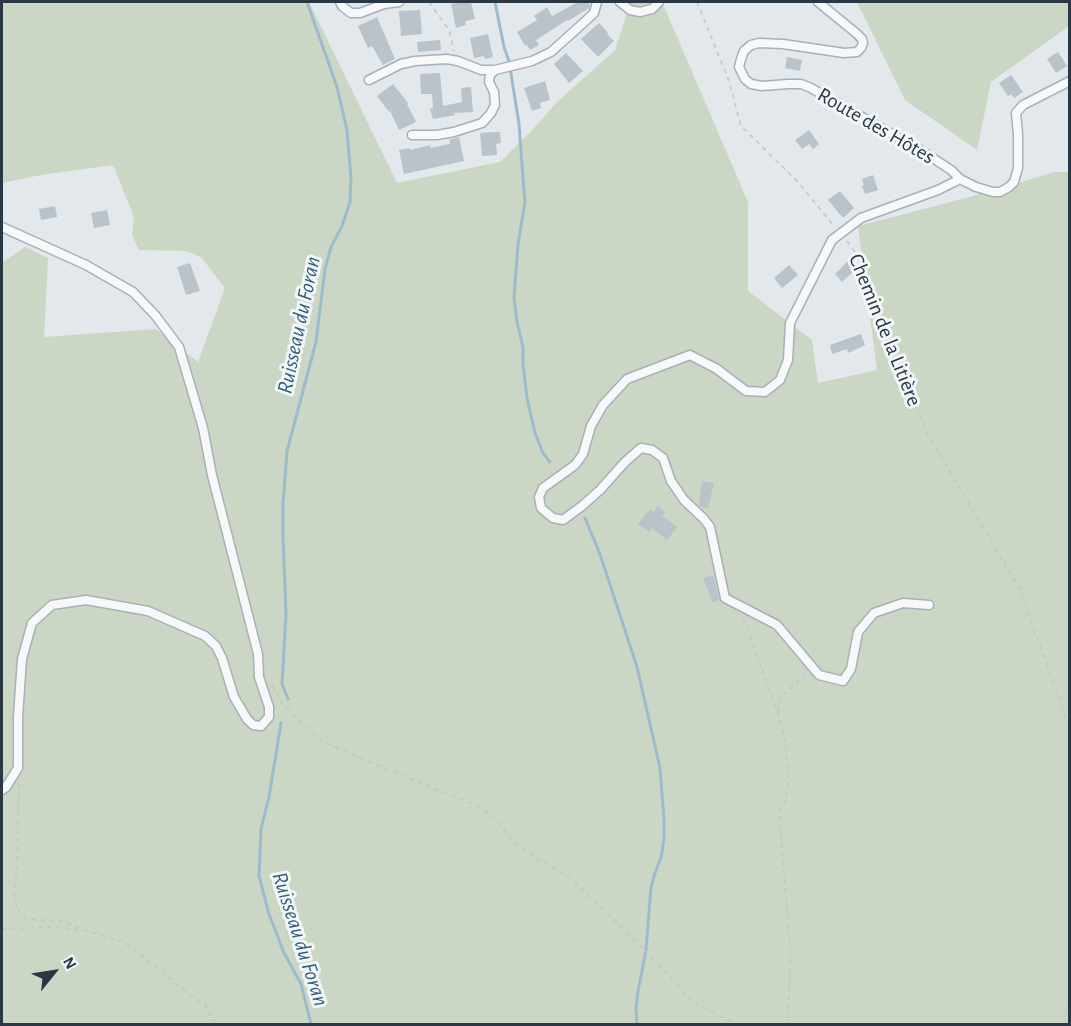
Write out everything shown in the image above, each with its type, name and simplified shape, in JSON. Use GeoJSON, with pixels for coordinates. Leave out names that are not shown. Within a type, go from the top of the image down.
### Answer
{"type":"FeatureCollection","features":[{"type":"Feature","properties":{"kind":"street"},"geometry":{"type":"LineString","coordinates":[[339,2],[351,13],[360,13],[384,4],[399,2]]}},
{"type":"Feature","properties":{"kind":"street"},"geometry":{"type":"LineString","coordinates":[[369,80],[401,64],[415,61],[447,59],[481,70],[499,69],[532,62],[551,52],[594,13],[597,2]]}},
{"type":"Feature","properties":{"kind":"street"},"geometry":{"type":"LineString","coordinates":[[620,2],[630,10],[639,12],[652,9],[659,2]]}},
{"type":"Feature","properties":{"kind":"street","name":"Route des Hôtes"},"geometry":{"type":"LineString","coordinates":[[818,2],[862,39],[861,48],[857,52],[844,53],[783,44],[751,45],[744,51],[739,67],[745,79],[751,84],[762,86],[801,84],[811,88],[922,152],[951,170],[960,179],[976,187],[993,192],[1004,191],[1010,187],[1018,168],[1016,113],[1023,105],[1070,81]]}},
{"type":"Feature","properties":{"kind":"street"},"geometry":{"type":"LineString","coordinates":[[412,135],[437,135],[482,123],[495,105],[494,92],[489,82],[490,75],[499,69]]}},
{"type":"Feature","properties":{"kind":"street"},"geometry":{"type":"LineString","coordinates":[[929,605],[903,603],[874,613],[858,632],[851,669],[843,681],[819,675],[777,625],[725,598],[710,527],[684,500],[671,481],[663,458],[652,450],[641,448],[600,490],[563,519],[553,518],[541,508],[539,497],[543,488],[575,465],[583,454],[591,426],[603,405],[627,379],[690,355],[717,369],[746,391],[765,392],[780,380],[788,360],[790,323],[832,240],[861,218],[938,190],[960,179]]}},
{"type":"Feature","properties":{"kind":"street"},"geometry":{"type":"LineString","coordinates":[[2,227],[86,265],[133,292],[155,315],[179,347],[202,428],[258,654],[259,677],[269,717],[261,726],[253,725],[247,719],[234,697],[216,646],[205,636],[148,611],[86,600],[52,605],[32,623],[22,659],[18,717],[18,768],[6,788],[2,790]]}},
{"type":"Feature","properties":{"kind":"path"},"geometry":{"type":"LineString","coordinates":[[429,2],[449,30],[458,61]]}},
{"type":"Feature","properties":{"kind":"path","name":"Chemin de la Litière"},"geometry":{"type":"LineString","coordinates":[[697,2],[729,81],[741,126],[796,181],[855,252],[870,282],[925,429],[1020,590],[1070,728]]}},
{"type":"Feature","properties":{"kind":"path"},"geometry":{"type":"LineString","coordinates":[[735,603],[748,630],[784,736],[788,785],[785,803],[779,810],[790,947],[788,1024]]}},
{"type":"Feature","properties":{"kind":"path"},"geometry":{"type":"LineString","coordinates":[[778,713],[781,697],[812,667]]}},
{"type":"Feature","properties":{"kind":"path"},"geometry":{"type":"LineString","coordinates":[[268,677],[283,705],[322,741],[478,806],[496,819],[510,838],[536,858],[568,876],[693,1000],[735,1024]]}},
{"type":"Feature","properties":{"kind":"path"},"geometry":{"type":"LineString","coordinates":[[18,768],[20,790],[14,891],[17,908],[21,915],[27,919],[60,921],[124,942],[205,1005],[216,1024]]}},
{"type":"Feature","properties":{"kind":"path"},"geometry":{"type":"LineString","coordinates":[[2,929],[50,927],[84,930]]}},
{"type":"Feature","properties":{"kind":"path"},"geometry":{"type":"LineString","coordinates":[[1065,1024],[1070,985]]}},
{"type":"Feature","properties":{"kind":"green space"},"geometry":{"type":"Polygon","coordinates":[[[2,2],[309,2],[397,183],[500,162],[555,104],[615,50],[631,2],[662,2],[748,202],[748,291],[812,340],[818,383],[877,370],[858,226],[1055,172],[1069,172],[1069,1024],[2,1024],[2,263],[25,247],[48,258],[44,337],[156,329],[198,362],[225,288],[201,257],[186,251],[139,250],[132,235],[134,217],[113,165],[2,183],[2,2]]]}},
{"type":"Feature","properties":{"kind":"green space"},"geometry":{"type":"Polygon","coordinates":[[[857,2],[1069,2],[1069,26],[991,82],[977,150],[905,100],[857,2]]]}},
{"type":"Feature","properties":{"kind":"building"},"geometry":{"type":"Polygon","coordinates":[[[471,2],[475,19],[465,21],[466,25],[456,28],[451,4],[471,2]]]}},
{"type":"Feature","properties":{"kind":"building"},"geometry":{"type":"Polygon","coordinates":[[[578,2],[587,2],[590,5],[589,8],[536,40],[539,45],[530,50],[527,45],[525,46],[517,32],[537,20],[534,16],[547,7],[552,16],[578,2]]]}},
{"type":"Feature","properties":{"kind":"building"},"geometry":{"type":"Polygon","coordinates":[[[420,10],[422,34],[401,36],[399,11],[420,10]]]}},
{"type":"Feature","properties":{"kind":"building"},"geometry":{"type":"Polygon","coordinates":[[[377,17],[395,59],[383,65],[372,46],[368,48],[358,26],[377,17]]]}},
{"type":"Feature","properties":{"kind":"building"},"geometry":{"type":"Polygon","coordinates":[[[599,23],[614,41],[598,57],[581,39],[599,23]]]}},
{"type":"Feature","properties":{"kind":"building"},"geometry":{"type":"Polygon","coordinates":[[[488,34],[493,57],[474,58],[470,38],[488,34]]]}},
{"type":"Feature","properties":{"kind":"building"},"geometry":{"type":"Polygon","coordinates":[[[440,40],[441,50],[418,52],[417,42],[440,40]]]}},
{"type":"Feature","properties":{"kind":"building"},"geometry":{"type":"Polygon","coordinates":[[[1058,52],[1067,66],[1056,73],[1047,59],[1058,52]]]}},
{"type":"Feature","properties":{"kind":"building"},"geometry":{"type":"Polygon","coordinates":[[[566,53],[583,71],[569,83],[554,64],[566,53]]]}},
{"type":"Feature","properties":{"kind":"building"},"geometry":{"type":"Polygon","coordinates":[[[787,57],[802,60],[800,71],[785,68],[787,57]]]}},
{"type":"Feature","properties":{"kind":"building"},"geometry":{"type":"Polygon","coordinates":[[[440,73],[443,106],[462,102],[461,88],[471,87],[473,112],[454,113],[455,115],[433,119],[430,109],[433,108],[432,94],[421,94],[420,74],[440,73]]]}},
{"type":"Feature","properties":{"kind":"building"},"geometry":{"type":"Polygon","coordinates":[[[1011,75],[1023,92],[1014,98],[1011,94],[1008,96],[999,83],[1011,75]]]}},
{"type":"Feature","properties":{"kind":"building"},"geometry":{"type":"Polygon","coordinates":[[[545,81],[550,100],[540,103],[541,108],[532,111],[524,88],[545,81]]]}},
{"type":"Feature","properties":{"kind":"building"},"geometry":{"type":"Polygon","coordinates":[[[393,84],[408,103],[416,122],[399,130],[390,111],[377,96],[393,84]]]}},
{"type":"Feature","properties":{"kind":"building"},"geometry":{"type":"Polygon","coordinates":[[[809,130],[819,144],[813,149],[809,144],[802,149],[795,140],[809,130]]]}},
{"type":"Feature","properties":{"kind":"building"},"geometry":{"type":"Polygon","coordinates":[[[500,132],[501,143],[496,144],[497,155],[482,156],[480,133],[500,132]]]}},
{"type":"Feature","properties":{"kind":"building"},"geometry":{"type":"Polygon","coordinates":[[[459,137],[464,161],[404,174],[399,150],[450,144],[449,140],[459,137]]]}},
{"type":"Feature","properties":{"kind":"building"},"geometry":{"type":"Polygon","coordinates":[[[873,175],[878,190],[865,194],[862,179],[873,175]]]}},
{"type":"Feature","properties":{"kind":"building"},"geometry":{"type":"Polygon","coordinates":[[[840,191],[854,208],[843,218],[828,200],[840,191]]]}},
{"type":"Feature","properties":{"kind":"building"},"geometry":{"type":"Polygon","coordinates":[[[55,206],[57,217],[41,220],[39,209],[55,206]]]}},
{"type":"Feature","properties":{"kind":"building"},"geometry":{"type":"Polygon","coordinates":[[[107,210],[110,225],[94,228],[91,213],[107,210]]]}},
{"type":"Feature","properties":{"kind":"building"},"geometry":{"type":"Polygon","coordinates":[[[850,259],[858,267],[842,282],[835,274],[850,259]]]}},
{"type":"Feature","properties":{"kind":"building"},"geometry":{"type":"Polygon","coordinates":[[[190,263],[200,291],[186,295],[177,267],[190,263]]]}},
{"type":"Feature","properties":{"kind":"building"},"geometry":{"type":"Polygon","coordinates":[[[789,265],[798,275],[782,288],[774,278],[789,265]]]}},
{"type":"Feature","properties":{"kind":"building"},"geometry":{"type":"Polygon","coordinates":[[[861,334],[865,345],[848,353],[847,349],[832,354],[830,345],[861,334]]]}},
{"type":"Feature","properties":{"kind":"building"},"geometry":{"type":"Polygon","coordinates":[[[702,481],[714,483],[708,508],[699,505],[702,481]]]}},
{"type":"Feature","properties":{"kind":"building"},"geometry":{"type":"Polygon","coordinates":[[[658,506],[665,512],[662,516],[677,527],[667,540],[652,528],[649,532],[638,524],[650,509],[654,512],[658,506]]]}},
{"type":"Feature","properties":{"kind":"building"},"geometry":{"type":"Polygon","coordinates":[[[713,576],[719,600],[713,603],[703,578],[713,576]]]}},
{"type":"Feature","properties":{"kind":"waterway","name":"Ruisseau du Foran"},"geometry":{"type":"LineString","coordinates":[[288,699],[282,684],[286,614],[283,504],[287,451],[316,342],[325,269],[331,247],[342,226],[350,202],[351,178],[347,130],[337,87],[307,2]]}},
{"type":"Feature","properties":{"kind":"waterway"},"geometry":{"type":"LineString","coordinates":[[495,2],[509,61],[519,124],[525,202],[518,244],[514,297],[523,347],[527,398],[535,433],[543,453],[550,462]]}},
{"type":"Feature","properties":{"kind":"waterway"},"geometry":{"type":"LineString","coordinates":[[585,518],[600,554],[637,667],[660,768],[664,839],[661,858],[651,887],[646,950],[636,1009],[637,1024]]}},
{"type":"Feature","properties":{"kind":"waterway","name":"Ruisseau du Foran"},"geometry":{"type":"LineString","coordinates":[[281,723],[269,797],[261,829],[259,876],[269,914],[284,953],[301,984],[311,1024]]}}]}
